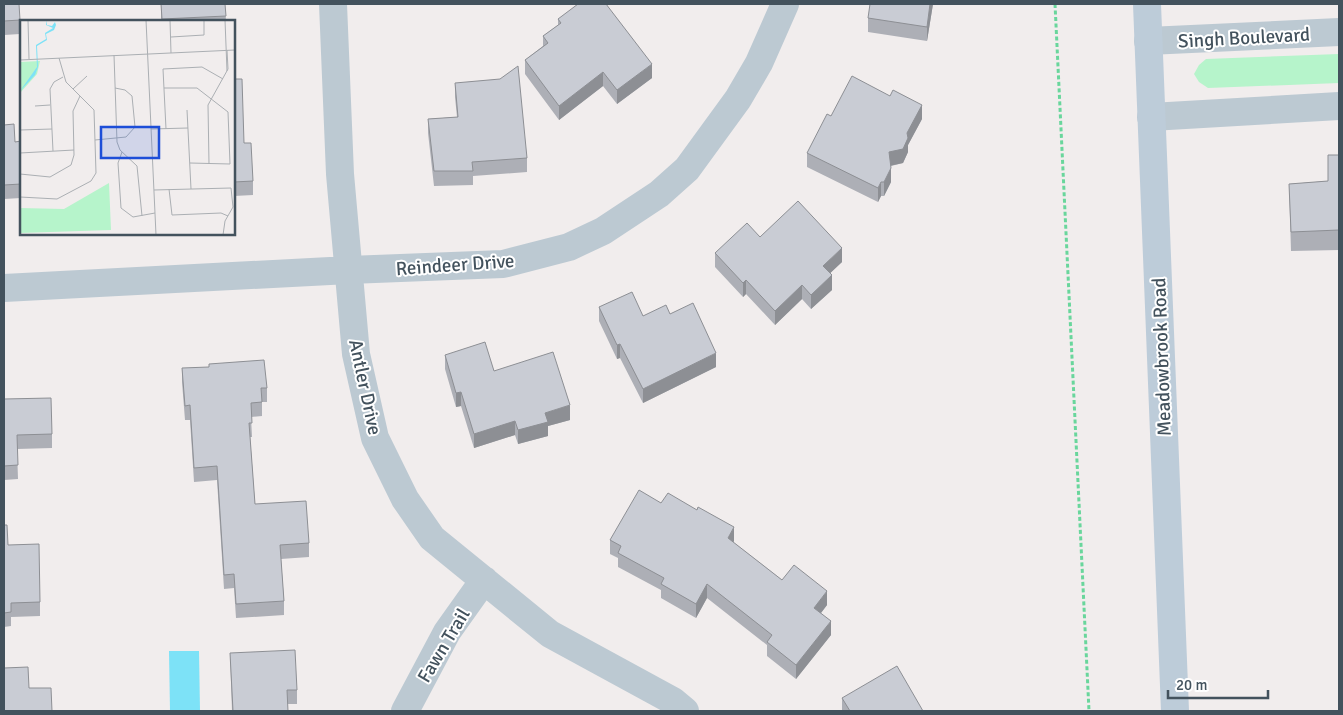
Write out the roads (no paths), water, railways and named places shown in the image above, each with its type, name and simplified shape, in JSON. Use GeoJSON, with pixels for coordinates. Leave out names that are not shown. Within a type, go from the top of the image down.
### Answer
{"type":"FeatureCollection","features":[{"type":"Feature","properties":{"kind":"street","name":"Antler Drive"},"geometry":{"type":"LineString","coordinates":[[333,4],[340,174],[356,354],[375,438],[405,499],[432,538],[550,634],[672,700],[685,711]]}},
{"type":"Feature","properties":{"kind":"street","name":"Reindeer Drive"},"geometry":{"type":"LineString","coordinates":[[4,288],[503,264],[569,247],[603,231],[659,194],[687,170],[738,99],[755,70],[785,4]]}},
{"type":"Feature","properties":{"kind":"street","name":"Meadowbrook Road"},"geometry":{"type":"LineString","coordinates":[[1147,4],[1176,711]]}},
{"type":"Feature","properties":{"kind":"street","name":"Singh Boulevard"},"geometry":{"type":"LineString","coordinates":[[1148,41],[1339,32]]}},
{"type":"Feature","properties":{"kind":"street"},"geometry":{"type":"LineString","coordinates":[[1151,118],[1339,106]]}},
{"type":"Feature","properties":{"kind":"street","name":"Fawn Trail"},"geometry":{"type":"LineString","coordinates":[[405,711],[447,632],[484,580]]}},
{"type":"Feature","properties":{"kind":"water"},"geometry":{"type":"Polygon","coordinates":[[[169,651],[199,651],[200,711],[170,711],[169,651]]]}}]}
